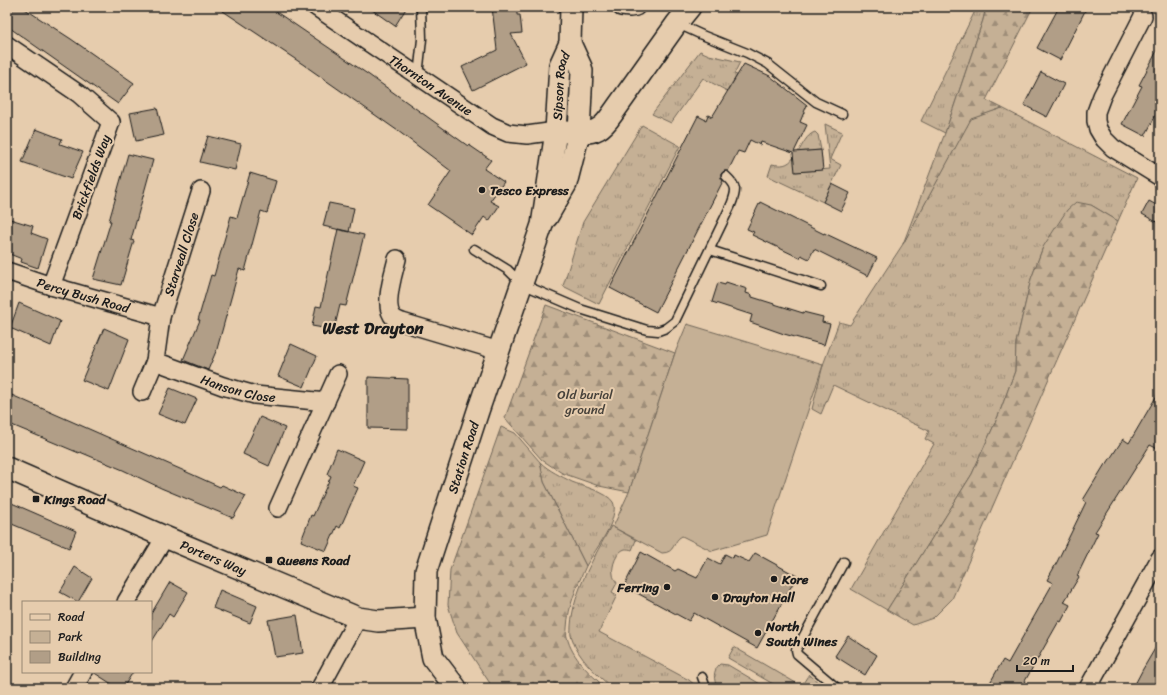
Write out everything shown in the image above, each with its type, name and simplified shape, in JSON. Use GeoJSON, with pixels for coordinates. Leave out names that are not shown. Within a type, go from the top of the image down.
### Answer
{"type":"FeatureCollection","features":[{"type":"Feature","properties":{"kind":"street","name":"Thornton Avenue"},"geometry":{"type":"LineString","coordinates":[[316,7],[492,126],[508,133],[527,135],[556,131]]}},
{"type":"Feature","properties":{"kind":"street","name":"Sipson Road"},"geometry":{"type":"LineString","coordinates":[[556,131],[560,65],[570,43],[571,7]]}},
{"type":"Feature","properties":{"kind":"street"},"geometry":{"type":"LineString","coordinates":[[621,7],[636,7]]}},
{"type":"Feature","properties":{"kind":"street"},"geometry":{"type":"LineString","coordinates":[[556,131],[579,133],[597,130],[604,125],[690,7]]}},
{"type":"Feature","properties":{"kind":"street"},"geometry":{"type":"LineString","coordinates":[[1143,16],[1102,96],[1096,112],[1096,121],[1098,129],[1104,139],[1113,148],[1160,177]]}},
{"type":"Feature","properties":{"kind":"street","name":"Sipson Road"},"geometry":{"type":"LineString","coordinates":[[570,43],[582,67],[579,133]]}},
{"type":"Feature","properties":{"kind":"street","name":"Brickfields Way"},"geometry":{"type":"LineString","coordinates":[[7,45],[79,94],[111,122],[51,286]]}},
{"type":"Feature","properties":{"kind":"street"},"geometry":{"type":"LineString","coordinates":[[556,131],[581,108],[596,107],[623,99]]}},
{"type":"Feature","properties":{"kind":"street","name":"Station Road"},"geometry":{"type":"LineString","coordinates":[[456,688],[433,658],[425,618],[426,571],[542,225],[556,131]]}},
{"type":"Feature","properties":{"kind":"street","name":"Station Road"},"geometry":{"type":"LineString","coordinates":[[542,225],[566,184],[579,133]]}},
{"type":"Feature","properties":{"kind":"street","name":"Starveall Close"},"geometry":{"type":"LineString","coordinates":[[142,392],[155,360],[161,317],[201,191]]}},
{"type":"Feature","properties":{"kind":"street"},"geometry":{"type":"LineString","coordinates":[[397,259],[388,302],[393,318],[499,351]]}},
{"type":"Feature","properties":{"kind":"street","name":"Percy Bush Road"},"geometry":{"type":"LineString","coordinates":[[7,271],[51,286],[161,317]]}},
{"type":"Feature","properties":{"kind":"street","name":"Hanson Close"},"geometry":{"type":"LineString","coordinates":[[155,360],[222,386],[254,395],[326,402]]}},
{"type":"Feature","properties":{"kind":"street"},"geometry":{"type":"LineString","coordinates":[[278,508],[338,374]]}},
{"type":"Feature","properties":{"kind":"street","name":"Porters Way"},"geometry":{"type":"LineString","coordinates":[[7,468],[165,537],[358,618],[391,621],[425,618]]}},
{"type":"Feature","properties":{"kind":"street"},"geometry":{"type":"LineString","coordinates":[[127,601],[165,537]]}},
{"type":"Feature","properties":{"kind":"street"},"geometry":{"type":"LineString","coordinates":[[1088,688],[1160,558]]}},
{"type":"Feature","properties":{"kind":"street"},"geometry":{"type":"LineString","coordinates":[[320,688],[358,618]]}},
{"type":"Feature","properties":{"kind":"street"},"geometry":{"type":"LineString","coordinates":[[74,688],[82,673]]}},
{"type":"Feature","properties":{"kind":"lane"},"geometry":{"type":"LineString","coordinates":[[418,76],[422,39],[421,7]]}},
{"type":"Feature","properties":{"kind":"lane"},"geometry":{"type":"LineString","coordinates":[[677,23],[747,53],[768,64],[816,102],[842,114]]}},
{"type":"Feature","properties":{"kind":"lane"},"geometry":{"type":"LineString","coordinates":[[474,249],[508,270],[522,284],[580,309],[647,330],[658,331],[666,328],[675,321],[731,205],[734,195],[734,186],[726,176]]}},
{"type":"Feature","properties":{"kind":"lane"},"geometry":{"type":"LineString","coordinates":[[710,250],[821,286]]}},
{"type":"Feature","properties":{"kind":"lane"},"geometry":{"type":"LineString","coordinates":[[837,688],[797,654],[796,650],[844,562]]}},
{"type":"Feature","properties":{"kind":"lane"},"geometry":{"type":"LineString","coordinates":[[702,677],[706,688]]}},
{"type":"Feature","properties":{"kind":"green space"},"geometry":{"type":"Polygon","coordinates":[[[977,7],[986,7],[983,20],[945,133],[921,121],[977,7]]]}},
{"type":"Feature","properties":{"kind":"green space"},"geometry":{"type":"Polygon","coordinates":[[[986,7],[1033,7],[986,100],[1002,108],[971,119],[903,244],[945,133],[986,7]]]}},
{"type":"Feature","properties":{"kind":"green space"},"geometry":{"type":"Polygon","coordinates":[[[700,51],[709,55],[740,62],[734,74],[737,75],[727,91],[703,78],[671,123],[652,114],[700,51]]]}},
{"type":"Feature","properties":{"kind":"green space"},"geometry":{"type":"Polygon","coordinates":[[[1002,108],[1137,178],[1118,221],[1091,205],[1043,247],[1031,279],[1016,343],[1015,371],[999,414],[972,474],[887,610],[851,589],[934,444],[925,439],[929,431],[833,385],[821,414],[812,409],[823,365],[839,322],[850,325],[903,244],[971,118],[1002,108]]]}},
{"type":"Feature","properties":{"kind":"green space"},"geometry":{"type":"Polygon","coordinates":[[[825,124],[842,132],[830,159],[841,165],[823,202],[768,176],[772,164],[784,165],[794,157],[796,172],[830,169],[825,124]]]}},
{"type":"Feature","properties":{"kind":"green space"},"geometry":{"type":"Polygon","coordinates":[[[642,125],[680,146],[599,304],[563,286],[583,222],[642,125]]]}},
{"type":"Feature","properties":{"kind":"green space"},"geometry":{"type":"Polygon","coordinates":[[[815,132],[818,135],[821,150],[798,152],[807,138],[815,132]]]}},
{"type":"Feature","properties":{"kind":"green space"},"geometry":{"type":"Polygon","coordinates":[[[1076,202],[1091,205],[1118,221],[952,599],[933,618],[913,625],[887,610],[972,474],[999,414],[1015,371],[1016,343],[1031,279],[1043,247],[1067,210],[1076,202]]]}},
{"type":"Feature","properties":{"kind":"green space","name":"Old burial ground"},"geometry":{"type":"Polygon","coordinates":[[[546,305],[675,353],[629,492],[599,486],[562,473],[542,460],[505,418],[546,305]]]}},
{"type":"Feature","properties":{"kind":"green space"},"geometry":{"type":"Polygon","coordinates":[[[687,324],[823,365],[767,535],[712,551],[682,536],[670,551],[662,553],[613,527],[629,492],[675,353],[687,324]]]}},
{"type":"Feature","properties":{"kind":"green space"},"geometry":{"type":"Polygon","coordinates":[[[501,427],[515,433],[540,462],[544,482],[586,566],[571,604],[567,636],[569,645],[577,659],[606,688],[493,688],[457,633],[448,605],[450,570],[501,427]]]}},
{"type":"Feature","properties":{"kind":"green space"},"geometry":{"type":"Polygon","coordinates":[[[540,462],[547,468],[572,482],[600,492],[610,498],[614,504],[609,529],[586,566],[544,482],[540,462]]]}},
{"type":"Feature","properties":{"kind":"green space"},"geometry":{"type":"Polygon","coordinates":[[[611,526],[636,540],[632,550],[622,550],[615,559],[613,571],[617,583],[612,592],[617,595],[599,632],[689,680],[697,688],[612,688],[594,672],[583,659],[575,646],[571,637],[571,626],[576,600],[586,574],[611,526]]]}},
{"type":"Feature","properties":{"kind":"green space"},"geometry":{"type":"Polygon","coordinates":[[[734,647],[796,683],[793,688],[780,688],[728,658],[734,647]]]}},
{"type":"Feature","properties":{"kind":"green space"},"geometry":{"type":"Polygon","coordinates":[[[720,664],[728,665],[767,688],[717,688],[715,672],[720,664]]]}},
{"type":"Feature","properties":{"kind":"green space"},"geometry":{"type":"Polygon","coordinates":[[[809,674],[824,688],[800,688],[809,674]]]}},
{"type":"Feature","properties":{"kind":"building"},"geometry":{"type":"Polygon","coordinates":[[[7,7],[22,7],[134,83],[118,104],[7,26],[7,7]]]}},
{"type":"Feature","properties":{"kind":"building"},"geometry":{"type":"Polygon","coordinates":[[[217,7],[269,7],[369,75],[468,146],[469,145],[491,160],[484,169],[504,182],[490,201],[499,206],[489,221],[484,217],[472,235],[428,205],[451,171],[398,131],[304,65],[217,7]]]}},
{"type":"Feature","properties":{"kind":"building"},"geometry":{"type":"Polygon","coordinates":[[[368,7],[407,7],[395,26],[368,7]]]}},
{"type":"Feature","properties":{"kind":"building"},"geometry":{"type":"Polygon","coordinates":[[[492,7],[517,7],[517,15],[520,15],[522,33],[511,34],[526,63],[473,90],[462,67],[497,50],[492,7]]]}},
{"type":"Feature","properties":{"kind":"building"},"geometry":{"type":"Polygon","coordinates":[[[1059,7],[1087,7],[1060,60],[1037,48],[1059,7]]]}},
{"type":"Feature","properties":{"kind":"building"},"geometry":{"type":"Polygon","coordinates":[[[1160,45],[1160,107],[1145,136],[1122,124],[1142,86],[1139,85],[1160,45]]]}},
{"type":"Feature","properties":{"kind":"building"},"geometry":{"type":"Polygon","coordinates":[[[744,64],[770,76],[807,105],[800,122],[807,125],[794,152],[821,150],[823,170],[795,172],[793,153],[761,142],[760,145],[750,140],[744,153],[738,151],[728,171],[724,171],[721,174],[723,181],[656,312],[610,288],[698,116],[706,120],[708,115],[712,117],[744,64]]]}},
{"type":"Feature","properties":{"kind":"building"},"geometry":{"type":"Polygon","coordinates":[[[1041,72],[1064,84],[1047,117],[1024,105],[1041,72]]]}},
{"type":"Feature","properties":{"kind":"building"},"geometry":{"type":"Polygon","coordinates":[[[157,108],[164,135],[136,141],[130,113],[157,108]]]}},
{"type":"Feature","properties":{"kind":"building"},"geometry":{"type":"Polygon","coordinates":[[[36,129],[62,139],[60,144],[83,152],[71,179],[22,162],[36,129]]]}},
{"type":"Feature","properties":{"kind":"building"},"geometry":{"type":"Polygon","coordinates":[[[208,136],[241,144],[235,170],[200,162],[208,136]]]}},
{"type":"Feature","properties":{"kind":"building"},"geometry":{"type":"Polygon","coordinates":[[[128,154],[153,160],[131,240],[134,241],[121,285],[93,279],[111,221],[109,221],[128,154]]]}},
{"type":"Feature","properties":{"kind":"building"},"geometry":{"type":"Polygon","coordinates":[[[250,173],[276,181],[267,213],[261,211],[245,271],[239,269],[217,349],[208,370],[183,360],[200,320],[198,320],[211,275],[214,276],[231,216],[237,218],[250,173]]]}},
{"type":"Feature","properties":{"kind":"building"},"geometry":{"type":"Polygon","coordinates":[[[832,184],[850,193],[841,211],[823,202],[832,184]]]}},
{"type":"Feature","properties":{"kind":"building"},"geometry":{"type":"Polygon","coordinates":[[[1149,201],[1160,207],[1160,224],[1142,214],[1149,201]]]}},
{"type":"Feature","properties":{"kind":"building"},"geometry":{"type":"Polygon","coordinates":[[[760,202],[824,234],[877,258],[868,276],[814,249],[809,259],[801,255],[800,258],[752,235],[754,232],[747,229],[760,202]]]}},
{"type":"Feature","properties":{"kind":"building"},"geometry":{"type":"Polygon","coordinates":[[[329,203],[354,208],[349,232],[323,226],[329,203]]]}},
{"type":"Feature","properties":{"kind":"building"},"geometry":{"type":"Polygon","coordinates":[[[7,218],[33,226],[31,233],[47,239],[38,268],[21,262],[22,259],[7,253],[7,218]]]}},
{"type":"Feature","properties":{"kind":"building"},"geometry":{"type":"Polygon","coordinates":[[[338,229],[364,235],[346,306],[340,305],[334,330],[312,326],[316,306],[321,307],[338,229]]]}},
{"type":"Feature","properties":{"kind":"building"},"geometry":{"type":"Polygon","coordinates":[[[726,282],[747,289],[746,293],[752,295],[752,297],[803,313],[823,317],[822,322],[830,324],[824,345],[784,334],[750,322],[752,315],[712,302],[718,283],[725,285],[726,282]]]}},
{"type":"Feature","properties":{"kind":"building"},"geometry":{"type":"Polygon","coordinates":[[[19,303],[60,321],[51,346],[10,328],[19,303]]]}},
{"type":"Feature","properties":{"kind":"building"},"geometry":{"type":"Polygon","coordinates":[[[104,328],[129,339],[109,391],[82,380],[104,328]]]}},
{"type":"Feature","properties":{"kind":"building"},"geometry":{"type":"Polygon","coordinates":[[[291,344],[317,356],[304,387],[278,376],[291,344]]]}},
{"type":"Feature","properties":{"kind":"building"},"geometry":{"type":"Polygon","coordinates":[[[368,377],[408,379],[408,429],[368,428],[368,377]]]}},
{"type":"Feature","properties":{"kind":"building"},"geometry":{"type":"Polygon","coordinates":[[[170,388],[197,399],[185,425],[158,414],[170,388]]]}},
{"type":"Feature","properties":{"kind":"building"},"geometry":{"type":"Polygon","coordinates":[[[1160,390],[1160,450],[1150,445],[1095,532],[1098,533],[1077,576],[1079,577],[1064,602],[1070,605],[1061,622],[1059,621],[1021,688],[987,688],[1003,660],[1008,663],[1053,583],[1047,580],[1086,502],[1083,500],[1105,464],[1106,465],[1123,439],[1129,443],[1160,390]]]}},
{"type":"Feature","properties":{"kind":"building"},"geometry":{"type":"Polygon","coordinates":[[[7,393],[220,487],[222,485],[246,496],[233,518],[161,488],[123,470],[7,423],[7,393]]]}},
{"type":"Feature","properties":{"kind":"building"},"geometry":{"type":"Polygon","coordinates":[[[260,417],[285,428],[269,466],[243,454],[260,417]]]}},
{"type":"Feature","properties":{"kind":"building"},"geometry":{"type":"Polygon","coordinates":[[[337,449],[364,461],[353,486],[358,488],[340,528],[337,526],[326,551],[301,541],[311,515],[313,516],[331,476],[327,474],[337,449]]]}},
{"type":"Feature","properties":{"kind":"building"},"geometry":{"type":"Polygon","coordinates":[[[7,501],[76,531],[69,548],[7,522],[7,501]]]}},
{"type":"Feature","properties":{"kind":"building","name":"Drayton Hall"},"geometry":{"type":"Polygon","coordinates":[[[641,552],[675,571],[678,569],[697,578],[708,558],[720,564],[725,554],[733,558],[734,555],[749,562],[755,553],[797,576],[757,648],[694,613],[689,621],[624,586],[641,552]]]}},
{"type":"Feature","properties":{"kind":"building"},"geometry":{"type":"Polygon","coordinates":[[[75,567],[92,578],[79,601],[60,592],[75,567]]]}},
{"type":"Feature","properties":{"kind":"building"},"geometry":{"type":"Polygon","coordinates":[[[170,582],[188,592],[173,617],[169,614],[152,641],[152,612],[170,582]]]}},
{"type":"Feature","properties":{"kind":"building"},"geometry":{"type":"Polygon","coordinates":[[[220,590],[257,606],[250,623],[213,608],[220,590]]]}},
{"type":"Feature","properties":{"kind":"building"},"geometry":{"type":"Polygon","coordinates":[[[297,615],[303,653],[275,657],[268,620],[297,615]]]}},
{"type":"Feature","properties":{"kind":"building"},"geometry":{"type":"Polygon","coordinates":[[[848,636],[877,655],[865,675],[835,656],[848,636]]]}},
{"type":"Feature","properties":{"kind":"building"},"geometry":{"type":"Polygon","coordinates":[[[1160,640],[1160,688],[1133,688],[1143,669],[1160,640]]]}},
{"type":"Feature","properties":{"kind":"building"},"geometry":{"type":"Polygon","coordinates":[[[95,673],[132,673],[123,688],[118,688],[95,673]]]}},
{"type":"Feature","properties":{"kind":"place","name":"Tesco Express"},"geometry":{"type":"Point","coordinates":[482,190]}},
{"type":"Feature","properties":{"kind":"place","name":"Kings Road"},"geometry":{"type":"Point","coordinates":[36,499]}},
{"type":"Feature","properties":{"kind":"place","name":"Queens Road"},"geometry":{"type":"Point","coordinates":[269,560]}},
{"type":"Feature","properties":{"kind":"place","name":"Kore"},"geometry":{"type":"Point","coordinates":[774,579]}},
{"type":"Feature","properties":{"kind":"place","name":"Ferring"},"geometry":{"type":"Point","coordinates":[667,587]}},
{"type":"Feature","properties":{"kind":"place","name":"Drayton Hall"},"geometry":{"type":"Point","coordinates":[715,597]}},
{"type":"Feature","properties":{"kind":"place","name":"North South Wines"},"geometry":{"type":"Point","coordinates":[758,633]}},
{"type":"Feature","properties":{"kind":"district","name":"West Drayton"},"geometry":{"type":"Point","coordinates":[373,328]}}]}
